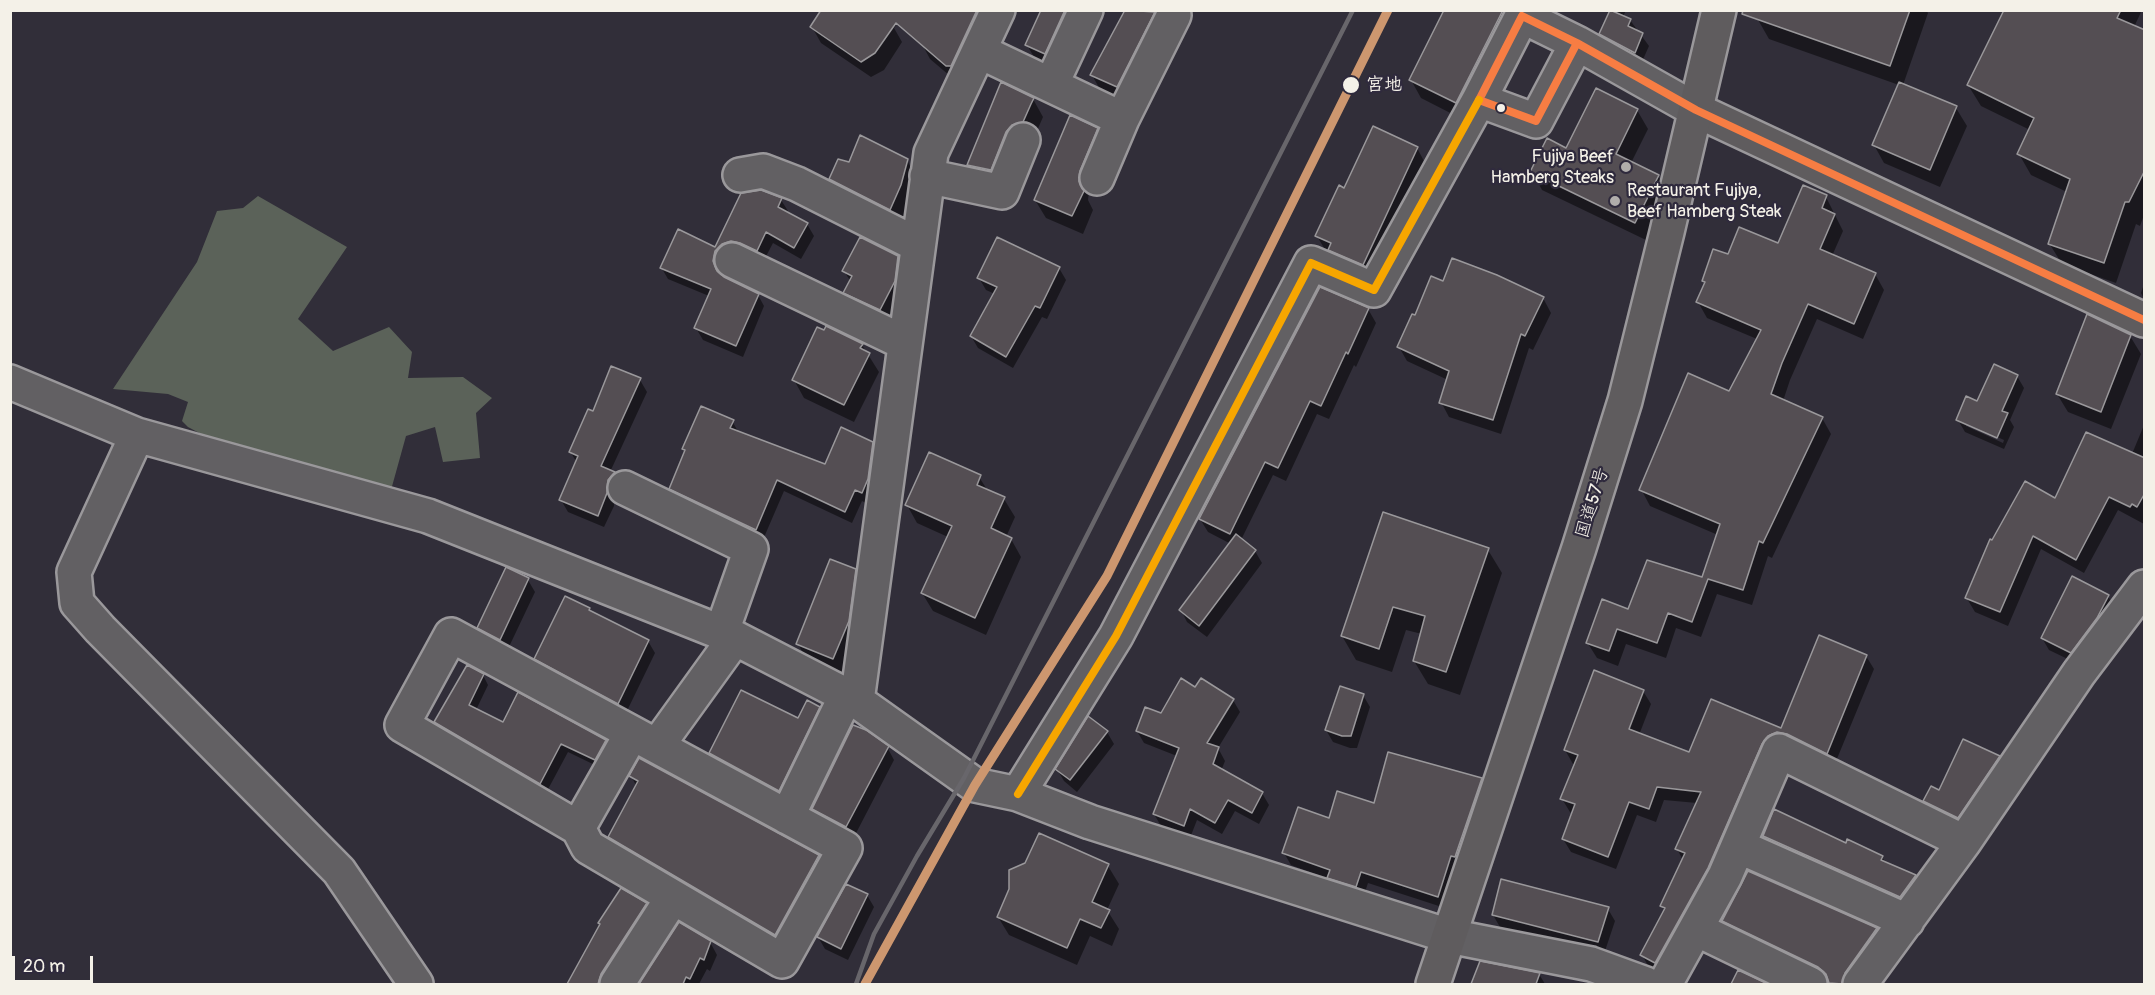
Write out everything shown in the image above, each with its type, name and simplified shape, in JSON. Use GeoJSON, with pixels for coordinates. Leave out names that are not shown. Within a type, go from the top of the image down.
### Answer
{"type":"FeatureCollection","features":[{"type":"Feature","properties":{"kind":"main road","name":"国道57号"},"geometry":{"type":"LineString","coordinates":[[1432,984],[1576,559],[1625,400],[1719,10]]}},
{"type":"Feature","properties":{"kind":"main road"},"geometry":{"type":"LineString","coordinates":[[1696,110],[2145,321]]}},
{"type":"Feature","properties":{"kind":"street"},"geometry":{"type":"LineString","coordinates":[[787,817],[851,698],[905,343],[931,153],[998,10]]}},
{"type":"Feature","properties":{"kind":"street"},"geometry":{"type":"LineString","coordinates":[[1051,85],[1086,10]]}},
{"type":"Feature","properties":{"kind":"street"},"geometry":{"type":"LineString","coordinates":[[1097,178],[1122,119],[1174,15]]}},
{"type":"Feature","properties":{"kind":"street"},"geometry":{"type":"LineString","coordinates":[[1018,794],[1116,636],[1311,263],[1374,290],[1479,100],[1522,16],[1696,110]]}},
{"type":"Feature","properties":{"kind":"street"},"geometry":{"type":"LineString","coordinates":[[1479,100],[1536,121],[1577,44]]}},
{"type":"Feature","properties":{"kind":"street"},"geometry":{"type":"LineString","coordinates":[[979,51],[1122,119]]}},
{"type":"Feature","properties":{"kind":"street"},"geometry":{"type":"LineString","coordinates":[[927,176],[1002,192],[1023,140]]}},
{"type":"Feature","properties":{"kind":"street"},"geometry":{"type":"LineString","coordinates":[[740,175],[763,171],[796,184],[918,245]]}},
{"type":"Feature","properties":{"kind":"street"},"geometry":{"type":"LineString","coordinates":[[732,260],[905,343]]}},
{"type":"Feature","properties":{"kind":"street"},"geometry":{"type":"LineString","coordinates":[[10,382],[137,435],[428,516],[728,636],[851,698],[975,785],[1018,794],[1090,822],[1449,936],[1591,964],[1646,984]]}},
{"type":"Feature","properties":{"kind":"street"},"geometry":{"type":"LineString","coordinates":[[137,435],[74,572],[77,603],[339,871],[416,984]]}},
{"type":"Feature","properties":{"kind":"street"},"geometry":{"type":"LineString","coordinates":[[578,828],[644,739],[728,636],[751,549],[625,488]]}},
{"type":"Feature","properties":{"kind":"street"},"geometry":{"type":"LineString","coordinates":[[1860,984],[1964,842],[2079,673],[2145,587]]}},
{"type":"Feature","properties":{"kind":"street"},"geometry":{"type":"LineString","coordinates":[[451,634],[787,817],[845,848],[782,961],[588,847],[578,828],[402,725],[451,634]]}},
{"type":"Feature","properties":{"kind":"street"},"geometry":{"type":"LineString","coordinates":[[1665,984],[1725,876],[1779,751],[1964,842]]}},
{"type":"Feature","properties":{"kind":"street"},"geometry":{"type":"LineString","coordinates":[[1738,846],[1907,921]]}},
{"type":"Feature","properties":{"kind":"street"},"geometry":{"type":"LineString","coordinates":[[617,984],[673,897]]}},
{"type":"Feature","properties":{"kind":"street"},"geometry":{"type":"LineString","coordinates":[[1696,929],[1810,984]]}},
{"type":"Feature","properties":{"kind":"shaded area"},"geometry":{"type":"Polygon","coordinates":[[[258,196],[347,247],[298,319],[333,351],[389,327],[412,352],[408,378],[463,377],[492,398],[476,413],[480,458],[443,462],[435,427],[406,436],[391,490],[233,451],[188,427],[182,421],[188,402],[168,394],[113,389],[197,262],[217,211],[243,208],[258,196]]]}},
{"type":"Feature","properties":{"kind":"building"},"geometry":{"type":"Polygon","coordinates":[[[821,10],[977,10],[951,66],[946,66],[896,23],[875,53],[861,62],[810,27],[821,10]]]}},
{"type":"Feature","properties":{"kind":"building"},"geometry":{"type":"Polygon","coordinates":[[[1041,10],[1065,10],[1045,54],[1025,45],[1041,10]]]}},
{"type":"Feature","properties":{"kind":"building"},"geometry":{"type":"Polygon","coordinates":[[[1125,10],[1155,12],[1117,87],[1090,75],[1125,10]]]}},
{"type":"Feature","properties":{"kind":"building"},"geometry":{"type":"Polygon","coordinates":[[[1444,10],[1503,10],[1456,103],[1409,80],[1444,10]]]}},
{"type":"Feature","properties":{"kind":"building"},"geometry":{"type":"Polygon","coordinates":[[[1610,10],[1631,19],[1628,26],[1643,33],[1635,53],[1599,34],[1610,10]]]}},
{"type":"Feature","properties":{"kind":"building"},"geometry":{"type":"Polygon","coordinates":[[[1743,10],[1910,10],[1890,66],[1742,14],[1743,10]]]}},
{"type":"Feature","properties":{"kind":"building"},"geometry":{"type":"Polygon","coordinates":[[[2004,10],[2121,10],[2117,18],[2145,30],[2145,170],[2129,202],[2125,202],[2104,263],[2048,244],[2070,179],[2017,154],[2034,118],[1967,85],[2004,10]]]}},
{"type":"Feature","properties":{"kind":"building"},"geometry":{"type":"Polygon","coordinates":[[[1001,82],[1034,98],[1023,122],[1012,125],[1006,132],[991,170],[967,165],[1001,82]]]}},
{"type":"Feature","properties":{"kind":"building"},"geometry":{"type":"Polygon","coordinates":[[[1899,82],[1957,106],[1930,170],[1872,145],[1899,82]]]}},
{"type":"Feature","properties":{"kind":"building"},"geometry":{"type":"Polygon","coordinates":[[[1596,88],[1638,109],[1616,154],[1659,175],[1635,223],[1530,172],[1547,138],[1566,148],[1596,88]]]}},
{"type":"Feature","properties":{"kind":"building"},"geometry":{"type":"Polygon","coordinates":[[[1070,115],[1098,128],[1080,171],[1079,181],[1084,191],[1072,216],[1034,200],[1070,115]]]}},
{"type":"Feature","properties":{"kind":"building"},"geometry":{"type":"Polygon","coordinates":[[[1373,126],[1418,147],[1363,265],[1328,250],[1331,243],[1315,236],[1339,185],[1344,188],[1373,126]]]}},
{"type":"Feature","properties":{"kind":"building"},"geometry":{"type":"Polygon","coordinates":[[[860,135],[908,159],[901,185],[890,210],[829,179],[838,159],[849,162],[860,135]]]}},
{"type":"Feature","properties":{"kind":"building"},"geometry":{"type":"Polygon","coordinates":[[[1803,185],[1827,195],[1822,208],[1835,214],[1820,249],[1876,273],[1854,324],[1808,304],[1782,363],[1771,394],[1823,417],[1763,543],[1759,541],[1743,590],[1708,579],[1692,622],[1668,613],[1657,643],[1617,629],[1609,651],[1586,643],[1602,599],[1628,609],[1647,560],[1702,577],[1720,524],[1639,490],[1688,373],[1729,391],[1761,330],[1696,302],[1705,282],[1702,281],[1713,249],[1728,254],[1739,227],[1778,243],[1803,185]]]}},
{"type":"Feature","properties":{"kind":"building"},"geometry":{"type":"Polygon","coordinates":[[[761,190],[782,198],[778,207],[808,223],[794,248],[766,232],[757,251],[731,241],[722,244],[715,251],[713,261],[717,271],[724,277],[759,294],[736,346],[694,328],[711,289],[660,268],[678,229],[715,247],[741,193],[761,190]]]}},
{"type":"Feature","properties":{"kind":"building"},"geometry":{"type":"Polygon","coordinates":[[[860,237],[898,256],[895,281],[880,310],[843,293],[852,276],[842,271],[860,237]]]}},
{"type":"Feature","properties":{"kind":"building"},"geometry":{"type":"Polygon","coordinates":[[[997,237],[1060,267],[1040,308],[1035,306],[1006,357],[970,336],[997,287],[977,278],[997,237]]]}},
{"type":"Feature","properties":{"kind":"building"},"geometry":{"type":"Polygon","coordinates":[[[1452,258],[1497,275],[1544,297],[1525,336],[1521,334],[1493,420],[1439,403],[1449,371],[1397,347],[1412,314],[1415,315],[1431,276],[1443,281],[1452,258]]]}},
{"type":"Feature","properties":{"kind":"building"},"geometry":{"type":"Polygon","coordinates":[[[1320,287],[1369,308],[1321,406],[1310,401],[1278,468],[1265,462],[1230,534],[1199,519],[1320,287]]]}},
{"type":"Feature","properties":{"kind":"building"},"geometry":{"type":"Polygon","coordinates":[[[2087,314],[2131,335],[2101,412],[2056,394],[2087,314]]]}},
{"type":"Feature","properties":{"kind":"building"},"geometry":{"type":"Polygon","coordinates":[[[826,326],[863,344],[860,348],[870,353],[844,405],[792,380],[817,327],[824,330],[826,326]]]}},
{"type":"Feature","properties":{"kind":"building"},"geometry":{"type":"Polygon","coordinates":[[[1994,364],[2018,375],[2002,411],[2008,413],[1997,438],[1956,420],[1966,396],[1977,401],[1994,364]]]}},
{"type":"Feature","properties":{"kind":"building"},"geometry":{"type":"Polygon","coordinates":[[[611,366],[641,378],[601,466],[615,472],[608,480],[607,493],[598,516],[559,500],[578,456],[569,452],[588,409],[593,411],[611,366]]]}},
{"type":"Feature","properties":{"kind":"building"},"geometry":{"type":"Polygon","coordinates":[[[701,406],[734,420],[730,428],[825,464],[841,427],[873,442],[868,479],[862,493],[855,490],[845,512],[777,480],[756,530],[669,489],[685,450],[682,449],[701,406]]]}},
{"type":"Feature","properties":{"kind":"building"},"geometry":{"type":"Polygon","coordinates":[[[2086,432],[2145,458],[2145,493],[2137,507],[2132,504],[2130,507],[2109,497],[2076,560],[2033,536],[2000,612],[1965,598],[1990,539],[1992,540],[2025,481],[2055,498],[2086,432]]]}},
{"type":"Feature","properties":{"kind":"building"},"geometry":{"type":"Polygon","coordinates":[[[929,452],[981,475],[977,485],[1005,497],[991,528],[1012,538],[975,618],[921,593],[952,526],[905,505],[929,452]]]}},
{"type":"Feature","properties":{"kind":"building"},"geometry":{"type":"Polygon","coordinates":[[[1383,512],[1489,548],[1446,672],[1413,661],[1425,616],[1393,607],[1379,649],[1341,636],[1383,512]]]}},
{"type":"Feature","properties":{"kind":"building"},"geometry":{"type":"Polygon","coordinates":[[[1236,534],[1256,550],[1199,626],[1179,610],[1236,534]]]}},
{"type":"Feature","properties":{"kind":"building"},"geometry":{"type":"Polygon","coordinates":[[[830,559],[856,569],[849,621],[833,659],[796,644],[830,559]]]}},
{"type":"Feature","properties":{"kind":"building"},"geometry":{"type":"Polygon","coordinates":[[[506,567],[529,578],[500,640],[477,628],[506,567]]]}},
{"type":"Feature","properties":{"kind":"building"},"geometry":{"type":"Polygon","coordinates":[[[2072,576],[2109,595],[2097,618],[2071,653],[2041,638],[2072,576]]]}},
{"type":"Feature","properties":{"kind":"building"},"geometry":{"type":"Polygon","coordinates":[[[565,596],[649,640],[618,704],[534,659],[565,596]]]}},
{"type":"Feature","properties":{"kind":"building"},"geometry":{"type":"Polygon","coordinates":[[[1819,635],[1867,655],[1827,754],[1787,734],[1777,732],[1768,736],[1762,744],[1708,868],[1655,963],[1640,955],[1665,908],[1660,906],[1685,853],[1675,849],[1701,792],[1657,787],[1649,809],[1629,802],[1608,857],[1562,839],[1575,804],[1560,799],[1578,755],[1564,750],[1594,670],[1644,690],[1629,729],[1689,752],[1711,699],[1781,728],[1819,635]]]}},
{"type":"Feature","properties":{"kind":"building"},"geometry":{"type":"Polygon","coordinates":[[[467,665],[484,674],[469,705],[503,722],[518,692],[606,740],[595,760],[561,744],[540,784],[434,722],[467,665]]]}},
{"type":"Feature","properties":{"kind":"building"},"geometry":{"type":"Polygon","coordinates":[[[1181,678],[1195,687],[1201,678],[1234,699],[1207,743],[1219,747],[1213,764],[1263,792],[1252,813],[1228,800],[1215,823],[1190,809],[1184,826],[1153,814],[1179,748],[1136,731],[1145,707],[1161,713],[1181,678]]]}},
{"type":"Feature","properties":{"kind":"building"},"geometry":{"type":"Polygon","coordinates":[[[1340,686],[1364,694],[1351,736],[1342,736],[1325,730],[1340,686]]]}},
{"type":"Feature","properties":{"kind":"building"},"geometry":{"type":"Polygon","coordinates":[[[741,690],[798,718],[807,700],[820,707],[779,791],[709,753],[741,690]]]}},
{"type":"Feature","properties":{"kind":"building"},"geometry":{"type":"Polygon","coordinates":[[[1088,716],[1108,731],[1070,780],[1055,769],[1088,716]]]}},
{"type":"Feature","properties":{"kind":"building"},"geometry":{"type":"Polygon","coordinates":[[[853,725],[866,730],[889,746],[846,827],[812,809],[853,725]]]}},
{"type":"Feature","properties":{"kind":"building"},"geometry":{"type":"Polygon","coordinates":[[[1963,739],[2000,756],[1958,818],[1923,801],[1931,786],[1939,790],[1963,739]]]}},
{"type":"Feature","properties":{"kind":"building"},"geometry":{"type":"Polygon","coordinates":[[[1388,752],[1482,778],[1455,857],[1451,856],[1438,897],[1361,872],[1356,887],[1327,878],[1330,870],[1282,853],[1298,807],[1329,818],[1337,791],[1374,803],[1388,752]]]}},
{"type":"Feature","properties":{"kind":"building"},"geometry":{"type":"Polygon","coordinates":[[[639,758],[819,855],[775,935],[608,837],[638,781],[629,776],[639,758]]]}},
{"type":"Feature","properties":{"kind":"building"},"geometry":{"type":"Polygon","coordinates":[[[1774,809],[1846,843],[1847,839],[1883,856],[1881,860],[1916,875],[1900,897],[1763,836],[1774,809]]]}},
{"type":"Feature","properties":{"kind":"building"},"geometry":{"type":"Polygon","coordinates":[[[1039,833],[1109,864],[1092,902],[1110,910],[1101,928],[1080,919],[1067,948],[997,917],[1009,889],[1009,870],[1025,863],[1039,833]]]}},
{"type":"Feature","properties":{"kind":"building"},"geometry":{"type":"Polygon","coordinates":[[[1748,871],[1877,928],[1845,973],[1842,984],[1829,983],[1826,974],[1818,967],[1722,921],[1748,871]]]}},
{"type":"Feature","properties":{"kind":"building"},"geometry":{"type":"Polygon","coordinates":[[[1501,879],[1609,907],[1598,942],[1492,915],[1501,879]]]}},
{"type":"Feature","properties":{"kind":"building"},"geometry":{"type":"Polygon","coordinates":[[[846,884],[868,894],[841,949],[817,937],[846,884]]]}},
{"type":"Feature","properties":{"kind":"building"},"geometry":{"type":"Polygon","coordinates":[[[621,888],[647,903],[601,974],[598,984],[567,984],[600,924],[598,923],[621,888]]]}},
{"type":"Feature","properties":{"kind":"building"},"geometry":{"type":"Polygon","coordinates":[[[679,922],[711,941],[704,960],[700,958],[690,979],[686,977],[683,984],[639,984],[679,922]]]}},
{"type":"Feature","properties":{"kind":"building"},"geometry":{"type":"Polygon","coordinates":[[[1480,961],[1540,973],[1536,984],[1471,984],[1480,961]]]}},
{"type":"Feature","properties":{"kind":"building"},"geometry":{"type":"Polygon","coordinates":[[[1738,970],[1768,984],[1731,984],[1738,970]]]}},
{"type":"Feature","properties":{"kind":"railway"},"geometry":{"type":"LineString","coordinates":[[856,984],[874,934],[964,778],[1353,10]]}},
{"type":"Feature","properties":{"kind":"transit line"},"geometry":{"type":"LineString","coordinates":[[865,984],[975,785],[1107,576],[1388,10]]}},
{"type":"Feature","properties":{"kind":"transit line"},"geometry":{"type":"LineString","coordinates":[[1577,43],[1536,121],[1479,100],[1522,16],[1577,43],[1696,110],[2144,320]]}},
{"type":"Feature","properties":{"kind":"transit line"},"geometry":{"type":"LineString","coordinates":[[1018,794],[1116,636],[1311,263],[1374,290],[1479,100]]}},
{"type":"Feature","properties":{"kind":"place","name":"宮地"},"geometry":{"type":"Point","coordinates":[1351,85]}},
{"type":"Feature","properties":{"kind":"place","name":"Fujiya Beef Hamberg Steaks"},"geometry":{"type":"Point","coordinates":[1626,167]}},
{"type":"Feature","properties":{"kind":"place","name":"Restaurant Fujiya, Beef Hamberg Steak"},"geometry":{"type":"Point","coordinates":[1615,201]}}]}
